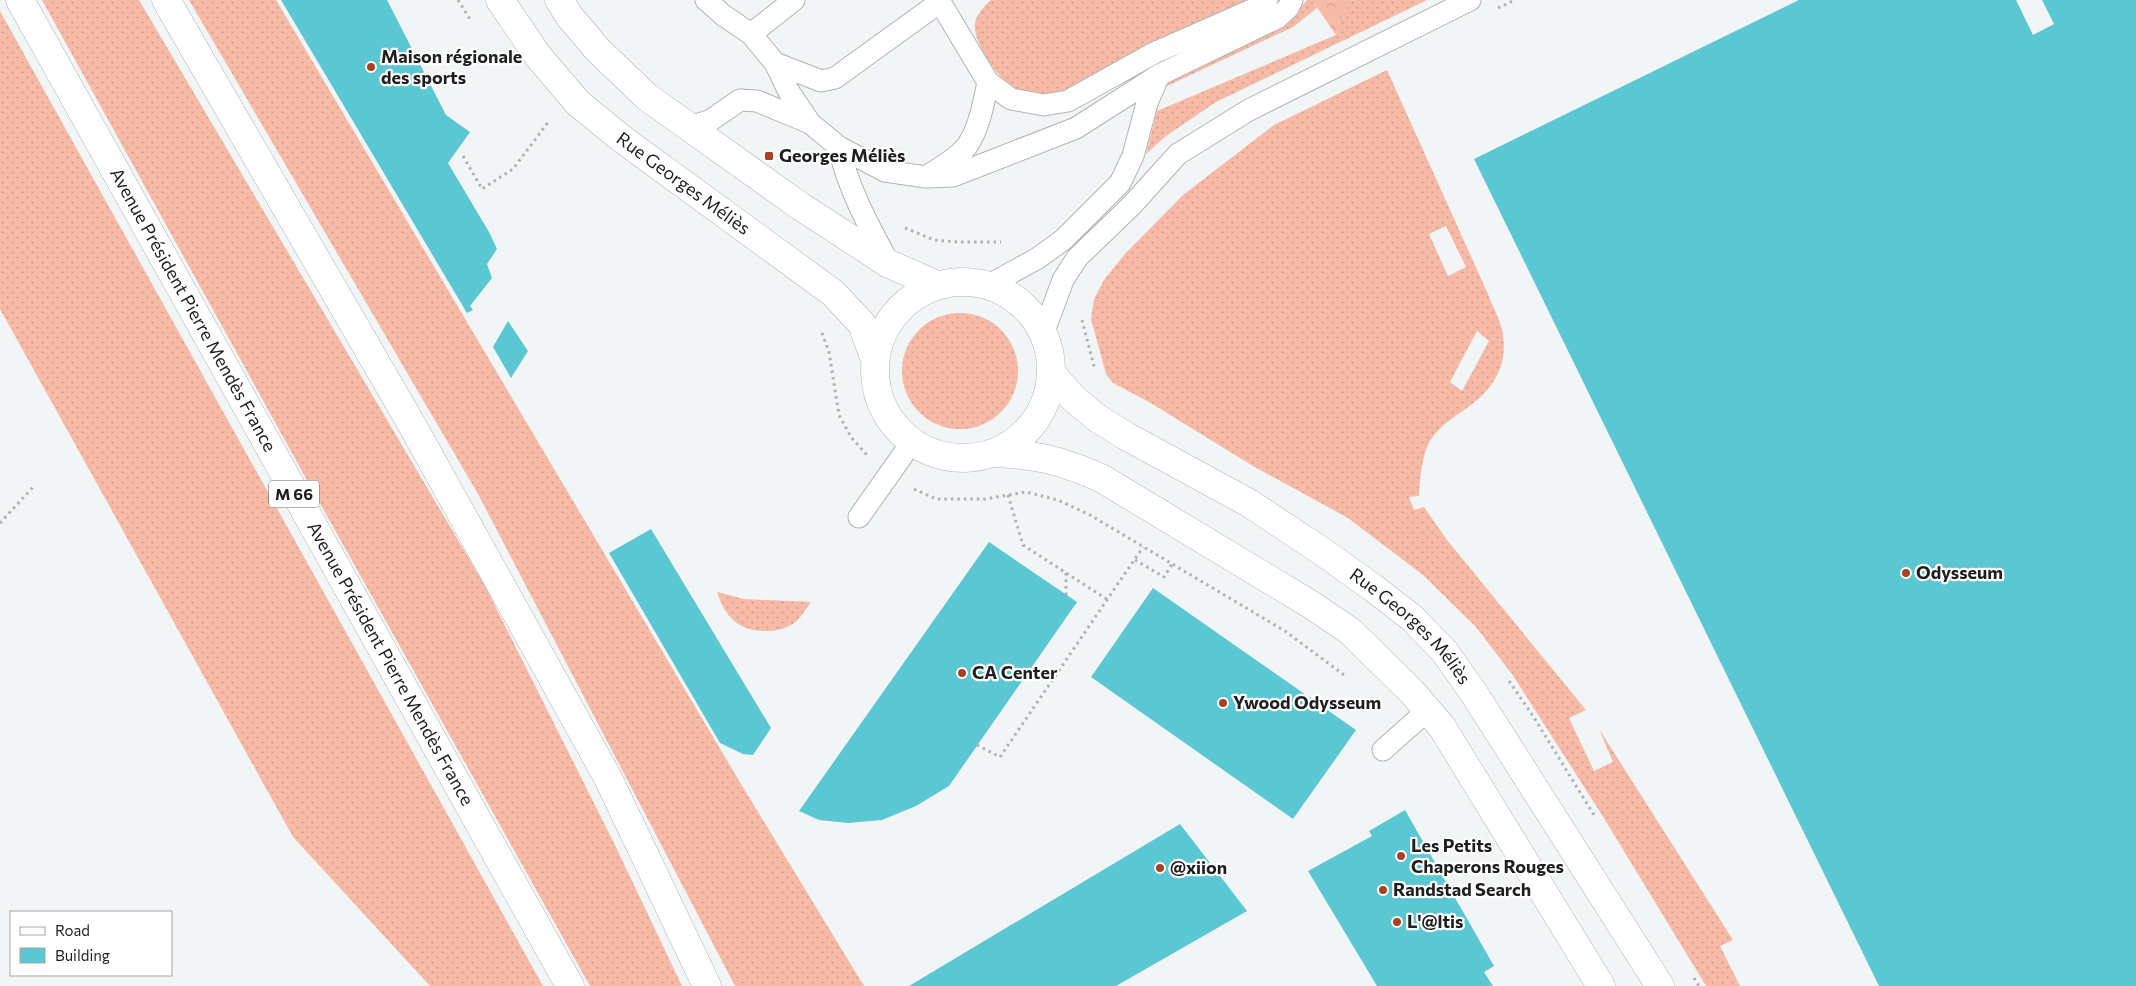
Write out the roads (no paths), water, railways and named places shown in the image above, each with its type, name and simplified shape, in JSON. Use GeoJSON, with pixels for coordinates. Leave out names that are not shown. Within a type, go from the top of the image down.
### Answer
{"type":"FeatureCollection","features":[{"type":"Feature","properties":{"kind":"street","name":"Avenue Président Pierre Mendès France"},"geometry":{"type":"LineString","coordinates":[[20,0],[570,986]]}},
{"type":"Feature","properties":{"kind":"street"},"geometry":{"type":"LineString","coordinates":[[166,0],[412,425],[608,778],[707,986]]}},
{"type":"Feature","properties":{"kind":"street","name":"Rue Georges Méliès"},"geometry":{"type":"LineString","coordinates":[[500,0],[538,56],[578,103],[622,140],[833,293],[862,324],[874,357]]}},
{"type":"Feature","properties":{"kind":"street"},"geometry":{"type":"LineString","coordinates":[[559,0],[570,17],[598,50],[647,97],[800,206],[889,264],[938,285]]}},
{"type":"Feature","properties":{"kind":"street"},"geometry":{"type":"LineString","coordinates":[[997,453],[1023,436],[1042,411],[1053,375],[1043,334],[1030,313],[1011,296],[989,285],[963,281],[938,285],[908,300],[886,325],[874,357],[876,394],[894,428],[924,451],[960,460],[997,453],[1032,455],[1069,464],[1117,488],[1310,604],[1350,631],[1379,657],[1442,727],[1601,986]]}},
{"type":"Feature","properties":{"kind":"street","name":"Rue Georges Méliès"},"geometry":{"type":"LineString","coordinates":[[1053,375],[1072,397],[1097,418],[1248,503],[1323,552],[1412,618],[1444,652],[1477,698],[1660,986]]}},
{"type":"Feature","properties":{"kind":"lane"},"geometry":{"type":"LineString","coordinates":[[706,0],[723,15],[751,34],[776,63],[789,92],[810,123]]}},
{"type":"Feature","properties":{"kind":"lane"},"geometry":{"type":"LineString","coordinates":[[751,34],[794,0]]}},
{"type":"Feature","properties":{"kind":"lane"},"geometry":{"type":"LineString","coordinates":[[776,63],[821,81],[835,78],[940,1],[988,82],[1012,99],[1044,105],[1068,101],[1154,53],[1254,8],[1267,0]]}},
{"type":"Feature","properties":{"kind":"lane"},"geometry":{"type":"LineString","coordinates":[[691,127],[712,120],[740,100],[757,101],[810,123],[839,146],[885,171],[926,177],[953,176],[1076,128],[1159,75],[1277,18],[1292,0]]}},
{"type":"Feature","properties":{"kind":"lane"},"geometry":{"type":"LineString","coordinates":[[1043,334],[1063,280],[1077,258],[1132,205],[1178,154],[1249,110],[1470,0]]}},
{"type":"Feature","properties":{"kind":"lane"},"geometry":{"type":"LineString","coordinates":[[989,285],[1038,258],[1064,239],[1120,184],[1133,156],[1147,103],[1159,75]]}},
{"type":"Feature","properties":{"kind":"lane"},"geometry":{"type":"LineString","coordinates":[[926,177],[954,158],[967,146],[982,112],[988,82]]}},
{"type":"Feature","properties":{"kind":"lane"},"geometry":{"type":"LineString","coordinates":[[839,146],[844,167],[860,209],[889,264]]}},
{"type":"Feature","properties":{"kind":"lane"},"geometry":{"type":"LineString","coordinates":[[859,517],[912,442]]}},
{"type":"Feature","properties":{"kind":"lane"},"geometry":{"type":"LineString","coordinates":[[1383,750],[1428,710]]}},
{"type":"Feature","properties":{"kind":"place","name":"Maison régionale des sports"},"geometry":{"type":"Point","coordinates":[371,67]}},
{"type":"Feature","properties":{"kind":"place","name":"Georges Méliès"},"geometry":{"type":"Point","coordinates":[769,156]}},
{"type":"Feature","properties":{"kind":"place","name":"Odysseum"},"geometry":{"type":"Point","coordinates":[1906,573]}},
{"type":"Feature","properties":{"kind":"place","name":"CA Center"},"geometry":{"type":"Point","coordinates":[962,673]}},
{"type":"Feature","properties":{"kind":"place","name":"Ywood Odysseum"},"geometry":{"type":"Point","coordinates":[1223,703]}},
{"type":"Feature","properties":{"kind":"place","name":"Les Petits Chaperons Rouges"},"geometry":{"type":"Point","coordinates":[1401,856]}},
{"type":"Feature","properties":{"kind":"place","name":"@xiion"},"geometry":{"type":"Point","coordinates":[1160,868]}},
{"type":"Feature","properties":{"kind":"place","name":"Randstad Search"},"geometry":{"type":"Point","coordinates":[1383,890]}},
{"type":"Feature","properties":{"kind":"place","name":"L'@ltis"},"geometry":{"type":"Point","coordinates":[1397,922]}}]}
